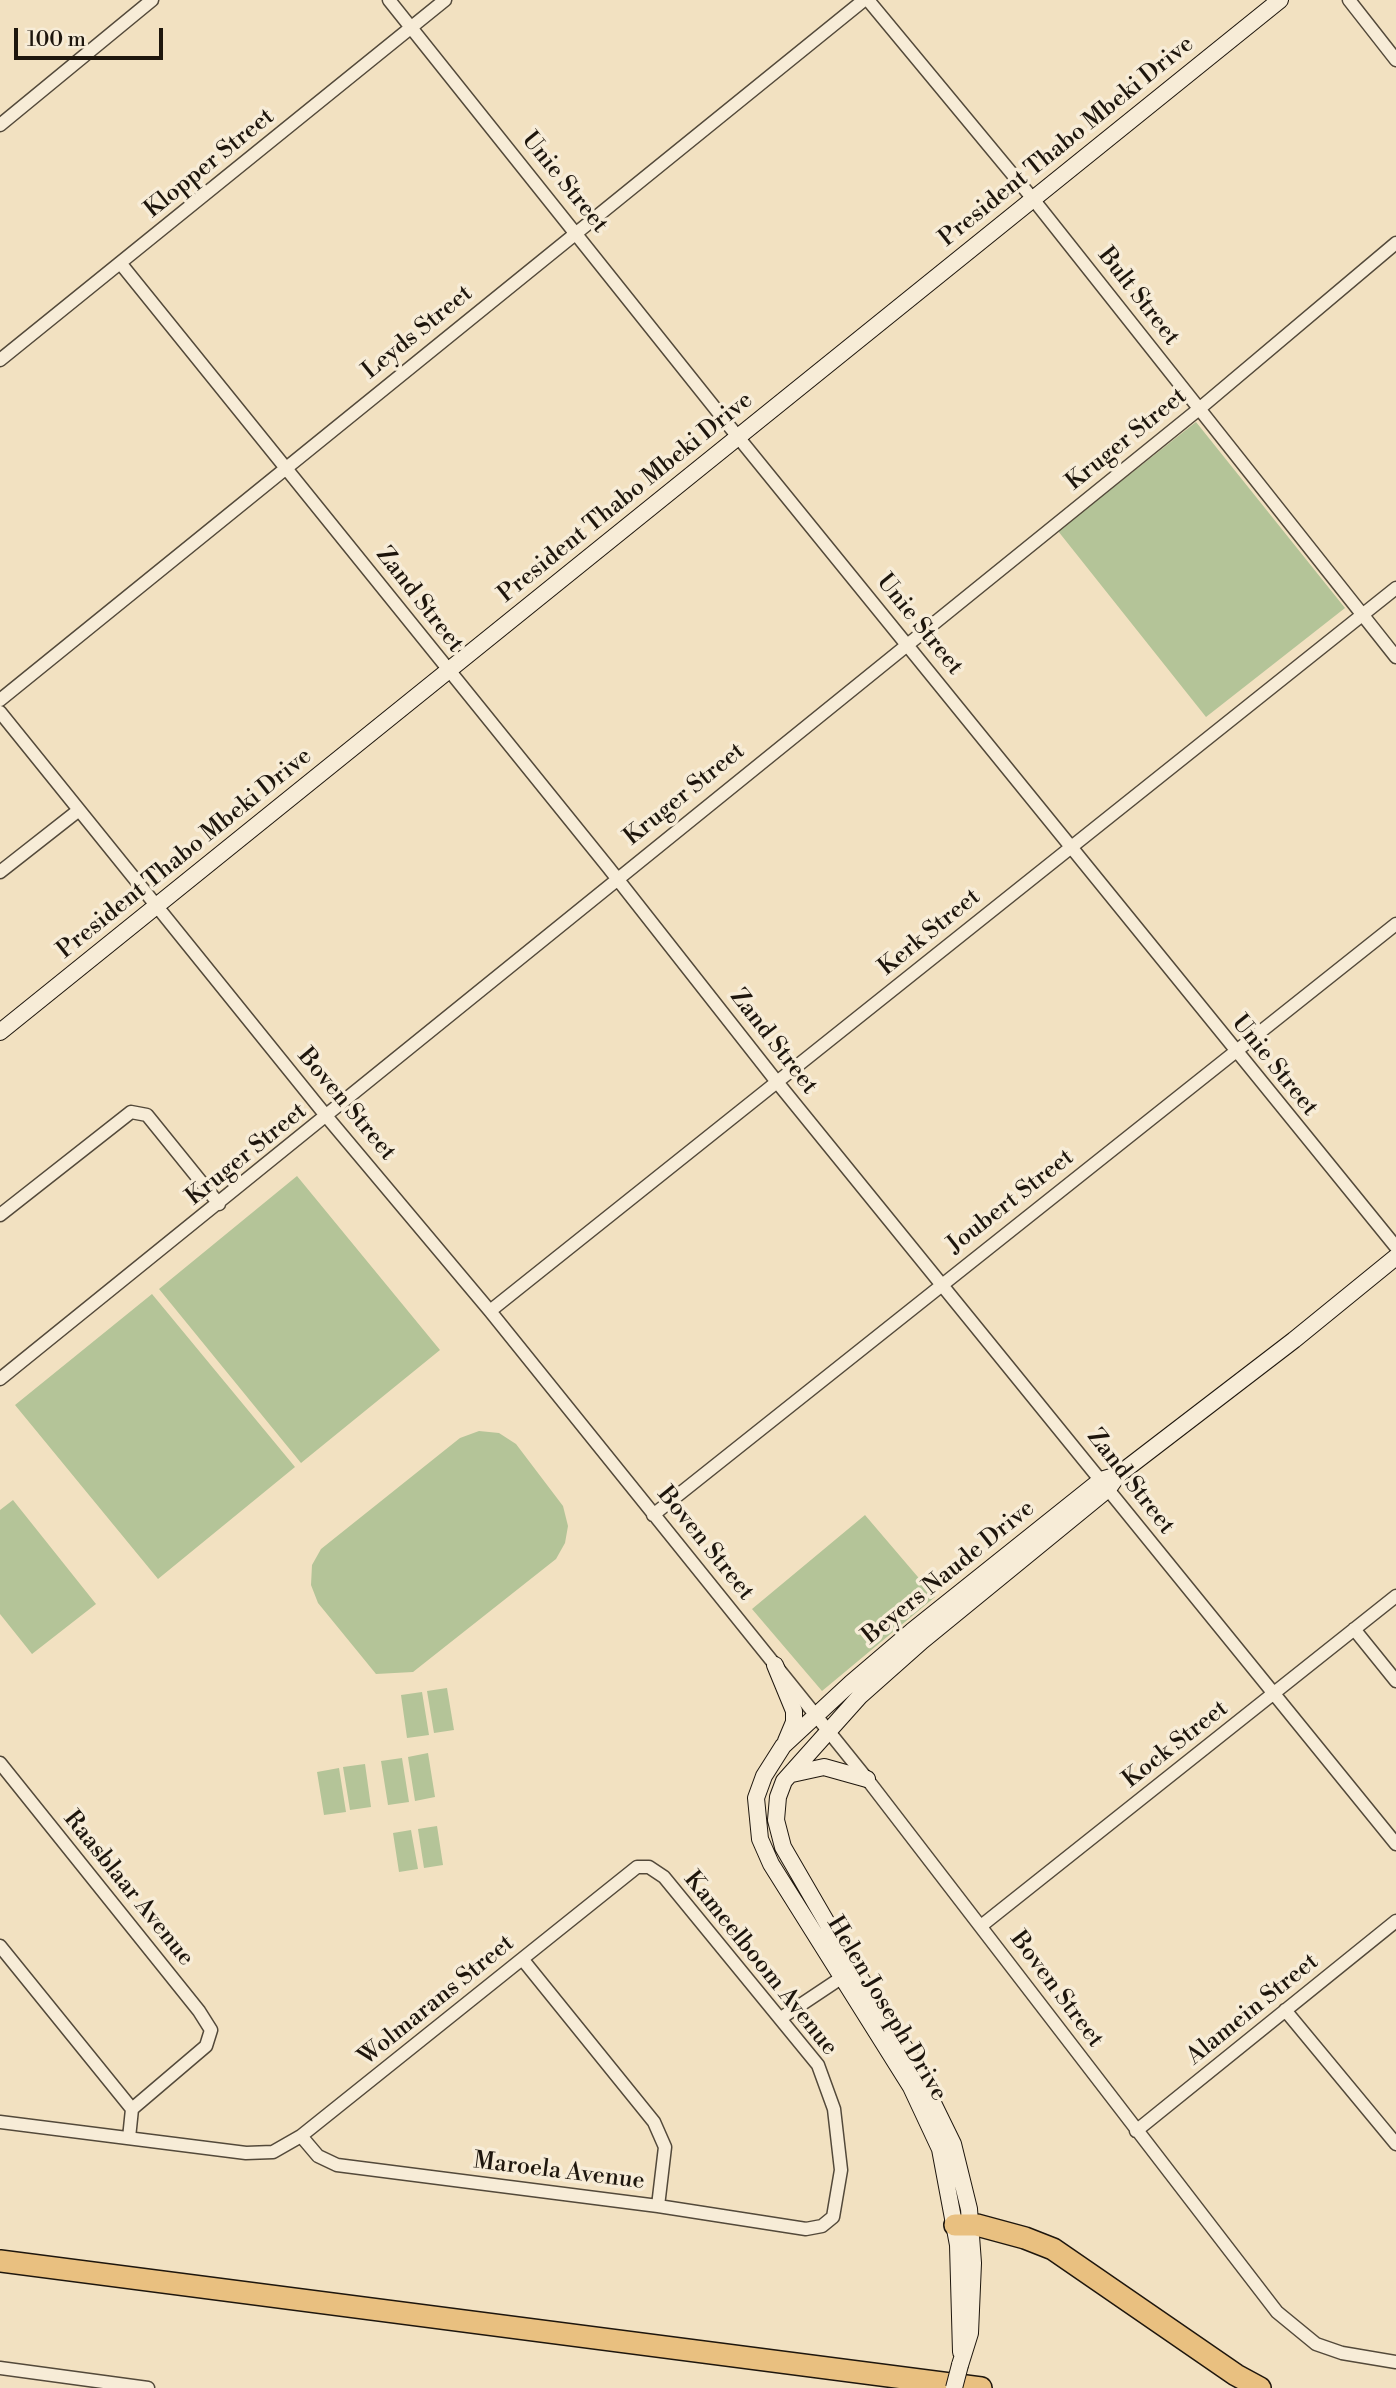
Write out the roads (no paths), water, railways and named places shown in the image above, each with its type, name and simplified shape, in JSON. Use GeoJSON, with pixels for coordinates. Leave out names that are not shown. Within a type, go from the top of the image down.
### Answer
{"type":"FeatureCollection","features":[{"type":"Feature","properties":{"kind":"highway"},"geometry":{"type":"LineString","coordinates":[[963,2224],[1024,2238],[1053,2249],[1236,2375],[1260,2388]]}},
{"type":"Feature","properties":{"kind":"highway"},"geometry":{"type":"LineString","coordinates":[[0,2261],[981,2388]]}},
{"type":"Feature","properties":{"kind":"street"},"geometry":{"type":"LineString","coordinates":[[0,125],[152,0]]}},
{"type":"Feature","properties":{"kind":"street","name":"Unie Street"},"geometry":{"type":"LineString","coordinates":[[390,0],[738,437],[1396,1247]]}},
{"type":"Feature","properties":{"kind":"street","name":"Klopper Street"},"geometry":{"type":"LineString","coordinates":[[0,360],[445,0]]}},
{"type":"Feature","properties":{"kind":"street","name":"Bult Street"},"geometry":{"type":"LineString","coordinates":[[866,0],[1033,200],[1396,657]]}},
{"type":"Feature","properties":{"kind":"street","name":"Leyds Street"},"geometry":{"type":"LineString","coordinates":[[0,700],[866,0]]}},
{"type":"Feature","properties":{"kind":"street","name":"President Thabo Mbeki Drive"},"geometry":{"type":"LineString","coordinates":[[0,1032],[1280,0]]}},
{"type":"Feature","properties":{"kind":"street"},"geometry":{"type":"LineString","coordinates":[[1349,0],[1396,60]]}},
{"type":"Feature","properties":{"kind":"street","name":"Kruger Street"},"geometry":{"type":"LineString","coordinates":[[0,1379],[327,1117],[616,877],[1199,409],[1396,243]]}},
{"type":"Feature","properties":{"kind":"street","name":"Zand Street"},"geometry":{"type":"LineString","coordinates":[[121,264],[287,466],[777,1082],[942,1282],[1272,1695],[1396,1843]]}},
{"type":"Feature","properties":{"kind":"street","name":"Kerk Street"},"geometry":{"type":"LineString","coordinates":[[490,1311],[1396,588]]}},
{"type":"Feature","properties":{"kind":"street","name":"Boven Street"},"geometry":{"type":"LineString","coordinates":[[0,712],[327,1117],[490,1311],[867,1779],[1262,2293],[1296,2330],[1316,2344],[1342,2353],[1396,2362]]}},
{"type":"Feature","properties":{"kind":"street"},"geometry":{"type":"LineString","coordinates":[[0,872],[79,810]]}},
{"type":"Feature","properties":{"kind":"street","name":"Joubert Street"},"geometry":{"type":"LineString","coordinates":[[653,1515],[942,1282],[1396,924]]}},
{"type":"Feature","properties":{"kind":"street"},"geometry":{"type":"LineString","coordinates":[[0,1214],[131,1112],[148,1115],[219,1204]]}},
{"type":"Feature","properties":{"kind":"street","name":"Beyers Naude Drive"},"geometry":{"type":"LineString","coordinates":[[816,1717],[912,1630],[1294,1340],[1396,1257]]}},
{"type":"Feature","properties":{"kind":"street","name":"Beyers Naude Drive"},"geometry":{"type":"LineString","coordinates":[[828,1731],[860,1696],[1104,1485]]}},
{"type":"Feature","properties":{"kind":"street","name":"Kock Street"},"geometry":{"type":"LineString","coordinates":[[981,1926],[1396,1595]]}},
{"type":"Feature","properties":{"kind":"street"},"geometry":{"type":"LineString","coordinates":[[1354,1629],[1396,1681]]}},
{"type":"Feature","properties":{"kind":"street"},"geometry":{"type":"LineString","coordinates":[[775,1665],[794,1712],[791,1732],[783,1746]]}},
{"type":"Feature","properties":{"kind":"street","name":"Helen Joseph Drive"},"geometry":{"type":"LineString","coordinates":[[816,1717],[783,1746],[764,1776],[755,1798],[760,1839],[771,1864],[897,2065],[930,2125],[963,2224]]}},
{"type":"Feature","properties":{"kind":"street","name":"Helen Joseph Drive"},"geometry":{"type":"LineString","coordinates":[[828,1731],[789,1775],[778,1797],[776,1820],[783,1847],[845,1954],[910,2056],[942,2116],[962,2174],[961,2360],[954,2388]]}},
{"type":"Feature","properties":{"kind":"street","name":"Raasblaar Avenue"},"geometry":{"type":"LineString","coordinates":[[0,1763],[208,2022],[211,2031],[206,2046],[132,2109]]}},
{"type":"Feature","properties":{"kind":"street"},"geometry":{"type":"LineString","coordinates":[[789,1775],[824,1766],[867,1779]]}},
{"type":"Feature","properties":{"kind":"street","name":"Wolmarans Street"},"geometry":{"type":"LineString","coordinates":[[129,2138],[256,2154],[273,2152],[301,2137],[637,1867]]}},
{"type":"Feature","properties":{"kind":"street","name":"Kameelboom Avenue"},"geometry":{"type":"LineString","coordinates":[[637,1867],[649,1867],[664,1877],[818,2066],[834,2109],[840,2142],[839,2190],[833,2217],[822,2226]]}},
{"type":"Feature","properties":{"kind":"street","name":"Alamein Street"},"geometry":{"type":"LineString","coordinates":[[1136,2131],[1396,1921]]}},
{"type":"Feature","properties":{"kind":"street"},"geometry":{"type":"LineString","coordinates":[[0,1946],[132,2109],[129,2138],[0,2122]]}},
{"type":"Feature","properties":{"kind":"street"},"geometry":{"type":"LineString","coordinates":[[781,2018],[841,1978],[845,1954]]}},
{"type":"Feature","properties":{"kind":"street"},"geometry":{"type":"LineString","coordinates":[[523,1960],[654,2122],[664,2147],[658,2206]]}},
{"type":"Feature","properties":{"kind":"street"},"geometry":{"type":"LineString","coordinates":[[1285,2010],[1396,2144]]}},
{"type":"Feature","properties":{"kind":"street","name":"Maroela Avenue"},"geometry":{"type":"LineString","coordinates":[[301,2137],[318,2156],[337,2165],[658,2206],[786,2227],[814,2229],[822,2226]]}},
{"type":"Feature","properties":{"kind":"street"},"geometry":{"type":"LineString","coordinates":[[0,2368],[148,2388]]}}]}
